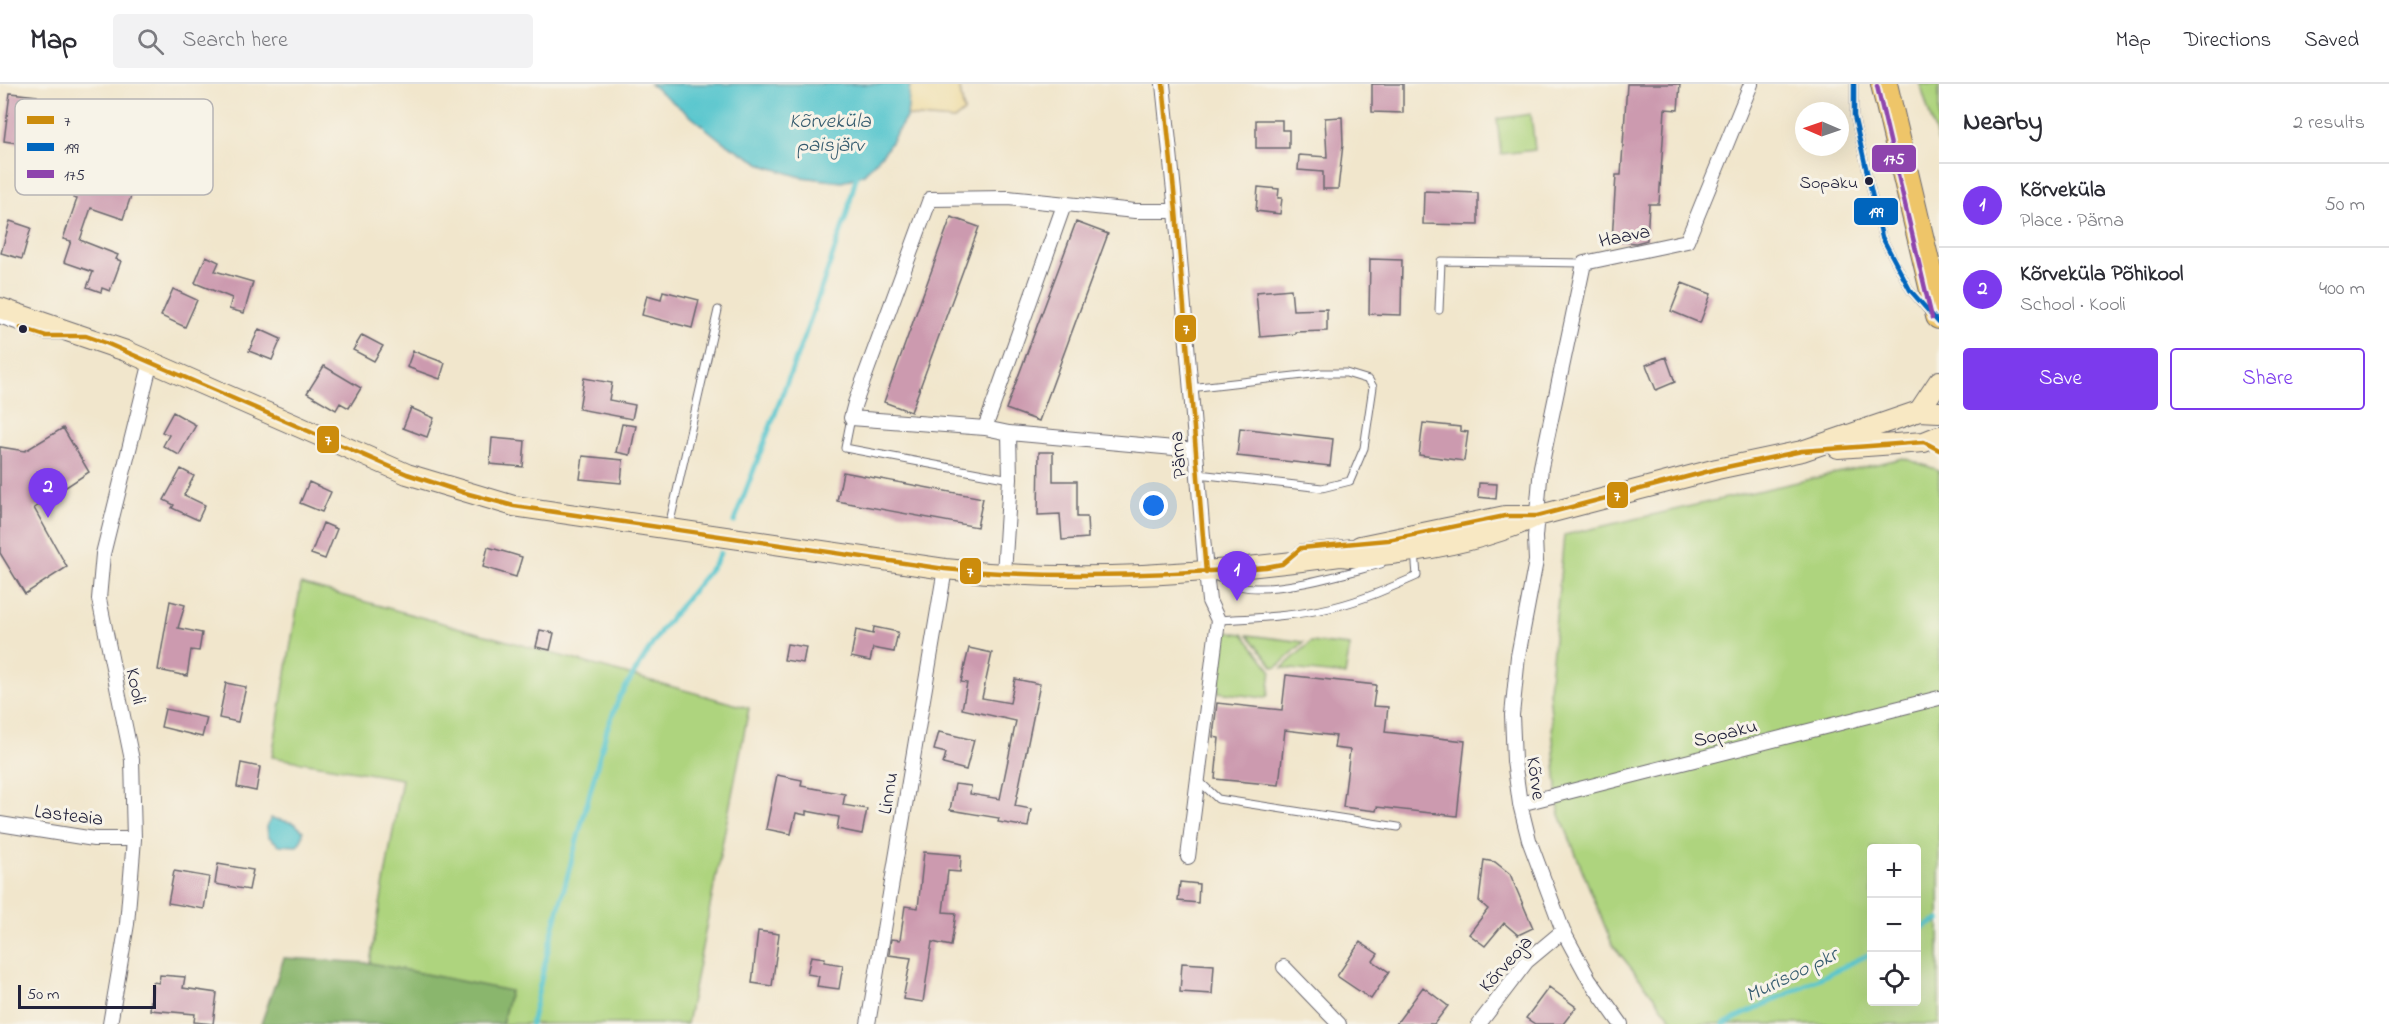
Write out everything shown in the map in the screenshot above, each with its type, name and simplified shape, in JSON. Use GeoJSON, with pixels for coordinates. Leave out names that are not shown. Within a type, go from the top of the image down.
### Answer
{"type":"FeatureCollection","features":[{"type":"Feature","properties":{"kind":"highway"},"geometry":{"type":"LineString","coordinates":[[1884,84],[1939,316]]}},
{"type":"Feature","properties":{"kind":"street","name":"Pärna"},"geometry":{"type":"LineString","coordinates":[[1163,84],[1176,211],[1206,573],[1209,601],[1218,620],[1188,857]]}},
{"type":"Feature","properties":{"kind":"street","name":"Haava"},"geometry":{"type":"LineString","coordinates":[[1538,516],[1541,467],[1584,263],[1688,241],[1751,84]]}},
{"type":"Feature","properties":{"kind":"street"},"geometry":{"type":"LineString","coordinates":[[1176,211],[1135,211],[1008,198],[930,199],[858,392],[851,418],[985,428],[1196,450]]}},
{"type":"Feature","properties":{"kind":"street"},"geometry":{"type":"LineString","coordinates":[[985,428],[1064,205]]}},
{"type":"Feature","properties":{"kind":"street"},"geometry":{"type":"LineString","coordinates":[[0,308],[86,336],[151,361],[396,470],[514,506],[945,569],[1004,574],[1139,576],[1206,573],[1340,556],[1353,558],[1414,543],[1511,529],[1538,516],[1718,469],[1802,451],[1919,411],[1939,412]]}},
{"type":"Feature","properties":{"kind":"street","name":"Kooli"},"geometry":{"type":"LineString","coordinates":[[110,1024],[127,924],[134,839],[132,760],[99,599],[103,554],[151,361]]}},
{"type":"Feature","properties":{"kind":"street"},"geometry":{"type":"LineString","coordinates":[[1919,411],[1939,381]]}},
{"type":"Feature","properties":{"kind":"street"},"geometry":{"type":"LineString","coordinates":[[1004,574],[1010,479],[1009,432]]}},
{"type":"Feature","properties":{"kind":"street"},"geometry":{"type":"LineString","coordinates":[[1802,451],[1934,443]]}},
{"type":"Feature","properties":{"kind":"street","name":"Kõrve"},"geometry":{"type":"LineString","coordinates":[[1538,516],[1534,537],[1535,569],[1518,656],[1512,715],[1514,761],[1520,804],[1529,840],[1563,931],[1589,979],[1621,1024]]}},
{"type":"Feature","properties":{"kind":"street"},"geometry":{"type":"LineString","coordinates":[[1340,556],[1352,548],[1388,540],[1414,543]]}},
{"type":"Feature","properties":{"kind":"street","name":"Linnu"},"geometry":{"type":"LineString","coordinates":[[868,1024],[945,569]]}},
{"type":"Feature","properties":{"kind":"street","name":"Sopaku"},"geometry":{"type":"LineString","coordinates":[[1520,804],[1939,698]]}},
{"type":"Feature","properties":{"kind":"street","name":"Lasteaia"},"geometry":{"type":"LineString","coordinates":[[0,824],[94,839],[134,839]]}},
{"type":"Feature","properties":{"kind":"street","name":"Kõrveoja"},"geometry":{"type":"LineString","coordinates":[[1479,1024],[1527,961],[1563,931]]}},
{"type":"Feature","properties":{"kind":"street"},"geometry":{"type":"LineString","coordinates":[[1284,967],[1340,1024]]}},
{"type":"Feature","properties":{"kind":"lane"},"geometry":{"type":"LineString","coordinates":[[1854,84],[1854,116],[1882,237],[1910,290],[1939,323]]}},
{"type":"Feature","properties":{"kind":"lane"},"geometry":{"type":"LineString","coordinates":[[1439,310],[1441,261],[1584,263]]}},
{"type":"Feature","properties":{"kind":"lane"},"geometry":{"type":"LineString","coordinates":[[668,529],[718,310]]}},
{"type":"Feature","properties":{"kind":"lane"},"geometry":{"type":"LineString","coordinates":[[0,320],[46,336],[86,336]]}},
{"type":"Feature","properties":{"kind":"lane"},"geometry":{"type":"LineString","coordinates":[[1191,387],[1321,373],[1346,373],[1369,380],[1374,387],[1364,448],[1350,481],[1322,488],[1198,474]]}},
{"type":"Feature","properties":{"kind":"lane"},"geometry":{"type":"LineString","coordinates":[[851,418],[845,448],[1010,479]]}},
{"type":"Feature","properties":{"kind":"lane"},"geometry":{"type":"LineString","coordinates":[[1281,564],[1301,548],[1388,540]]}},
{"type":"Feature","properties":{"kind":"lane"},"geometry":{"type":"LineString","coordinates":[[1206,573],[1239,586],[1268,587],[1320,579],[1398,560],[1414,543]]}},
{"type":"Feature","properties":{"kind":"lane"},"geometry":{"type":"LineString","coordinates":[[1218,620],[1255,618],[1332,608],[1376,595],[1417,576],[1414,543]]}},
{"type":"Feature","properties":{"kind":"lane"},"geometry":{"type":"LineString","coordinates":[[1198,780],[1218,799],[1398,826]]}},
{"type":"Feature","properties":{"kind":"green space"},"geometry":{"type":"Polygon","coordinates":[[[1920,84],[1939,84],[1939,144],[1920,84]]]}},
{"type":"Feature","properties":{"kind":"green space"},"geometry":{"type":"Polygon","coordinates":[[[1531,114],[1535,150],[1501,154],[1497,119],[1531,114]]]}},
{"type":"Feature","properties":{"kind":"green space"},"geometry":{"type":"Polygon","coordinates":[[[1903,458],[1939,470],[1939,1024],[1676,1024],[1612,944],[1559,812],[1549,690],[1564,535],[1903,458]]]}},
{"type":"Feature","properties":{"kind":"green space"},"geometry":{"type":"Polygon","coordinates":[[[301,584],[749,708],[687,1024],[502,1024],[510,991],[370,963],[402,779],[272,757],[301,584]]]}},
{"type":"Feature","properties":{"kind":"green space"},"geometry":{"type":"Polygon","coordinates":[[[1226,632],[1243,634],[1271,670],[1268,695],[1265,698],[1218,692],[1226,632]]]}},
{"type":"Feature","properties":{"kind":"green space"},"geometry":{"type":"Polygon","coordinates":[[[1248,635],[1304,642],[1277,667],[1274,667],[1248,635]]]}},
{"type":"Feature","properties":{"kind":"green space"},"geometry":{"type":"Polygon","coordinates":[[[1311,642],[1350,646],[1345,675],[1282,668],[1311,642]]]}},
{"type":"Feature","properties":{"kind":"green space"},"geometry":{"type":"Polygon","coordinates":[[[284,958],[370,963],[510,991],[502,1024],[261,1024],[284,958]]]}},
{"type":"Feature","properties":{"kind":"sand"},"geometry":{"type":"Polygon","coordinates":[[[910,84],[959,84],[964,112],[954,120],[907,116],[910,84]]]}},
{"type":"Feature","properties":{"kind":"water","name":"Kõrveküla paisjärv"},"geometry":{"type":"Polygon","coordinates":[[[650,84],[910,84],[907,116],[886,150],[864,174],[842,182],[801,177],[765,166],[723,142],[650,84]]]}},
{"type":"Feature","properties":{"kind":"water"},"geometry":{"type":"Polygon","coordinates":[[[271,818],[294,823],[303,831],[302,839],[297,846],[279,845],[268,836],[267,826],[271,818]]]}},
{"type":"Feature","properties":{"kind":"building"},"geometry":{"type":"Polygon","coordinates":[[[1372,84],[1403,84],[1403,113],[1372,112],[1372,84]]]}},
{"type":"Feature","properties":{"kind":"building"},"geometry":{"type":"Polygon","coordinates":[[[1627,84],[1680,84],[1678,110],[1665,109],[1659,204],[1649,204],[1647,240],[1636,243],[1612,241],[1616,175],[1621,175],[1627,84]]]}},
{"type":"Feature","properties":{"kind":"building"},"geometry":{"type":"Polygon","coordinates":[[[10,93],[37,96],[37,99],[15,99],[15,143],[4,141],[10,93]]]}},
{"type":"Feature","properties":{"kind":"building"},"geometry":{"type":"Polygon","coordinates":[[[1342,117],[1343,144],[1338,189],[1323,189],[1323,172],[1298,170],[1299,155],[1327,157],[1325,118],[1342,117]]]}},
{"type":"Feature","properties":{"kind":"building"},"geometry":{"type":"Polygon","coordinates":[[[1256,120],[1282,120],[1282,130],[1289,130],[1289,148],[1256,148],[1256,120]]]}},
{"type":"Feature","properties":{"kind":"building"},"geometry":{"type":"Polygon","coordinates":[[[1258,187],[1279,189],[1278,198],[1282,198],[1280,214],[1256,211],[1258,187]]]}},
{"type":"Feature","properties":{"kind":"building"},"geometry":{"type":"Polygon","coordinates":[[[1424,191],[1478,193],[1478,225],[1423,224],[1424,191]]]}},
{"type":"Feature","properties":{"kind":"building"},"geometry":{"type":"Polygon","coordinates":[[[73,195],[131,195],[123,219],[91,208],[80,240],[118,255],[116,259],[121,261],[110,291],[102,288],[101,292],[87,287],[93,272],[64,262],[71,241],[63,239],[77,199],[73,198],[73,195]]]}},
{"type":"Feature","properties":{"kind":"building"},"geometry":{"type":"Polygon","coordinates":[[[951,217],[979,227],[911,412],[884,402],[951,217]]]}},
{"type":"Feature","properties":{"kind":"building"},"geometry":{"type":"Polygon","coordinates":[[[10,221],[31,228],[22,259],[1,253],[10,221]]]}},
{"type":"Feature","properties":{"kind":"building"},"geometry":{"type":"Polygon","coordinates":[[[1076,222],[1108,234],[1039,421],[1006,409],[1076,222]]]}},
{"type":"Feature","properties":{"kind":"building"},"geometry":{"type":"Polygon","coordinates":[[[206,256],[219,262],[215,271],[253,282],[244,313],[229,309],[232,298],[195,283],[206,256]]]}},
{"type":"Feature","properties":{"kind":"building"},"geometry":{"type":"Polygon","coordinates":[[[1370,259],[1402,260],[1401,315],[1369,314],[1370,259]]]}},
{"type":"Feature","properties":{"kind":"building"},"geometry":{"type":"Polygon","coordinates":[[[1682,283],[1711,294],[1700,323],[1671,311],[1682,283]]]}},
{"type":"Feature","properties":{"kind":"building"},"geometry":{"type":"Polygon","coordinates":[[[173,289],[197,300],[185,327],[161,316],[173,289]]]}},
{"type":"Feature","properties":{"kind":"building"},"geometry":{"type":"Polygon","coordinates":[[[1291,289],[1293,310],[1327,309],[1327,331],[1295,332],[1295,334],[1260,337],[1256,292],[1291,289]]]}},
{"type":"Feature","properties":{"kind":"building"},"geometry":{"type":"Polygon","coordinates":[[[663,291],[699,300],[692,328],[642,315],[647,295],[661,299],[663,291]]]}},
{"type":"Feature","properties":{"kind":"building"},"geometry":{"type":"Polygon","coordinates":[[[259,329],[281,339],[272,360],[249,351],[259,329]]]}},
{"type":"Feature","properties":{"kind":"building"},"geometry":{"type":"Polygon","coordinates":[[[362,335],[383,346],[374,361],[353,350],[362,335]]]}},
{"type":"Feature","properties":{"kind":"building"},"geometry":{"type":"Polygon","coordinates":[[[413,351],[445,363],[440,379],[407,367],[413,351]]]}},
{"type":"Feature","properties":{"kind":"building"},"geometry":{"type":"Polygon","coordinates":[[[1666,357],[1675,382],[1656,390],[1646,365],[1666,357]]]}},
{"type":"Feature","properties":{"kind":"building"},"geometry":{"type":"Polygon","coordinates":[[[324,366],[361,388],[349,408],[340,403],[336,410],[307,393],[324,366]]]}},
{"type":"Feature","properties":{"kind":"building"},"geometry":{"type":"Polygon","coordinates":[[[584,378],[612,383],[609,400],[635,405],[632,419],[579,409],[584,378]]]}},
{"type":"Feature","properties":{"kind":"building"},"geometry":{"type":"Polygon","coordinates":[[[411,408],[434,418],[427,437],[403,428],[411,408]]]}},
{"type":"Feature","properties":{"kind":"building"},"geometry":{"type":"Polygon","coordinates":[[[173,412],[196,425],[179,455],[163,446],[169,435],[162,432],[173,412]]]}},
{"type":"Feature","properties":{"kind":"building"},"geometry":{"type":"Polygon","coordinates":[[[1423,423],[1460,427],[1460,431],[1468,432],[1464,461],[1419,455],[1423,423]]]}},
{"type":"Feature","properties":{"kind":"building"},"geometry":{"type":"Polygon","coordinates":[[[622,424],[636,426],[630,455],[616,452],[622,424]]]}},
{"type":"Feature","properties":{"kind":"building"},"geometry":{"type":"Polygon","coordinates":[[[63,428],[89,472],[34,508],[67,567],[25,594],[0,553],[0,447],[25,451],[63,428]]]}},
{"type":"Feature","properties":{"kind":"building"},"geometry":{"type":"Polygon","coordinates":[[[1240,428],[1333,439],[1330,466],[1237,456],[1240,428]]]}},
{"type":"Feature","properties":{"kind":"building"},"geometry":{"type":"Polygon","coordinates":[[[492,438],[525,441],[523,467],[490,464],[492,438]]]}},
{"type":"Feature","properties":{"kind":"building"},"geometry":{"type":"Polygon","coordinates":[[[1039,452],[1053,452],[1053,481],[1077,481],[1077,517],[1087,517],[1088,538],[1062,540],[1060,514],[1038,515],[1039,452]]]}},
{"type":"Feature","properties":{"kind":"building"},"geometry":{"type":"Polygon","coordinates":[[[583,456],[623,460],[621,483],[580,479],[583,456]]]}},
{"type":"Feature","properties":{"kind":"building"},"geometry":{"type":"Polygon","coordinates":[[[181,469],[194,476],[184,495],[205,505],[198,520],[172,508],[174,505],[164,500],[181,469]]]}},
{"type":"Feature","properties":{"kind":"building"},"geometry":{"type":"Polygon","coordinates":[[[843,472],[983,498],[977,527],[837,501],[843,472]]]}},
{"type":"Feature","properties":{"kind":"building"},"geometry":{"type":"Polygon","coordinates":[[[309,482],[331,492],[322,512],[300,503],[309,482]]]}},
{"type":"Feature","properties":{"kind":"building"},"geometry":{"type":"Polygon","coordinates":[[[1479,483],[1497,484],[1496,499],[1478,497],[1479,483]]]}},
{"type":"Feature","properties":{"kind":"building"},"geometry":{"type":"Polygon","coordinates":[[[323,523],[337,529],[325,559],[311,554],[323,523]]]}},
{"type":"Feature","properties":{"kind":"building"},"geometry":{"type":"Polygon","coordinates":[[[488,547],[522,557],[516,577],[483,567],[488,547]]]}},
{"type":"Feature","properties":{"kind":"building"},"geometry":{"type":"Polygon","coordinates":[[[170,601],[185,605],[178,628],[202,633],[199,651],[191,650],[187,676],[158,670],[170,601]]]}},
{"type":"Feature","properties":{"kind":"building"},"geometry":{"type":"Polygon","coordinates":[[[874,627],[898,632],[894,652],[873,648],[870,661],[851,657],[856,630],[873,634],[874,627]]]}},
{"type":"Feature","properties":{"kind":"building"},"geometry":{"type":"Polygon","coordinates":[[[540,630],[554,633],[550,650],[536,647],[540,630]]]}},
{"type":"Feature","properties":{"kind":"building"},"geometry":{"type":"Polygon","coordinates":[[[787,644],[806,647],[803,663],[784,660],[787,644]]]}},
{"type":"Feature","properties":{"kind":"building"},"geometry":{"type":"Polygon","coordinates":[[[969,648],[992,653],[982,698],[1010,703],[1015,679],[1040,684],[1015,806],[1031,809],[1028,827],[998,822],[999,818],[950,810],[955,784],[971,786],[970,794],[1000,799],[1016,721],[962,709],[967,683],[961,682],[969,648]]]}},
{"type":"Feature","properties":{"kind":"building"},"geometry":{"type":"Polygon","coordinates":[[[1286,675],[1376,685],[1373,706],[1388,707],[1385,732],[1465,741],[1457,816],[1377,807],[1376,811],[1343,807],[1350,750],[1334,748],[1336,736],[1285,730],[1279,785],[1215,779],[1219,738],[1213,737],[1217,703],[1282,710],[1286,675]]]}},
{"type":"Feature","properties":{"kind":"building"},"geometry":{"type":"Polygon","coordinates":[[[226,683],[246,687],[238,722],[219,718],[226,683]]]}},
{"type":"Feature","properties":{"kind":"building"},"geometry":{"type":"Polygon","coordinates":[[[165,709],[207,718],[202,737],[161,727],[165,709]]]}},
{"type":"Feature","properties":{"kind":"building"},"geometry":{"type":"Polygon","coordinates":[[[939,732],[974,740],[966,770],[943,764],[946,753],[934,750],[939,732]]]}},
{"type":"Feature","properties":{"kind":"building"},"geometry":{"type":"Polygon","coordinates":[[[241,763],[260,767],[256,791],[237,787],[241,763]]]}},
{"type":"Feature","properties":{"kind":"building"},"geometry":{"type":"Polygon","coordinates":[[[777,775],[802,780],[801,786],[845,794],[843,805],[867,809],[862,834],[837,829],[839,817],[806,811],[806,815],[796,813],[791,834],[766,829],[777,775]]]}},
{"type":"Feature","properties":{"kind":"building"},"geometry":{"type":"Polygon","coordinates":[[[924,852],[961,855],[960,872],[948,871],[943,912],[956,913],[951,946],[932,942],[923,1002],[903,999],[911,958],[889,955],[891,939],[900,940],[905,906],[918,908],[924,852]]]}},
{"type":"Feature","properties":{"kind":"building"},"geometry":{"type":"Polygon","coordinates":[[[1484,860],[1495,862],[1510,874],[1533,928],[1518,935],[1504,923],[1485,946],[1469,934],[1488,909],[1479,901],[1484,860]]]}},
{"type":"Feature","properties":{"kind":"building"},"geometry":{"type":"Polygon","coordinates":[[[218,864],[253,870],[249,890],[215,884],[218,864]]]}},
{"type":"Feature","properties":{"kind":"building"},"geometry":{"type":"Polygon","coordinates":[[[174,871],[209,877],[204,909],[168,903],[174,871]]]}},
{"type":"Feature","properties":{"kind":"building"},"geometry":{"type":"Polygon","coordinates":[[[1180,882],[1199,884],[1198,903],[1178,901],[1180,882]]]}},
{"type":"Feature","properties":{"kind":"building"},"geometry":{"type":"Polygon","coordinates":[[[758,931],[779,934],[772,986],[752,983],[758,931]]]}},
{"type":"Feature","properties":{"kind":"building"},"geometry":{"type":"Polygon","coordinates":[[[1360,942],[1378,954],[1373,961],[1389,972],[1371,999],[1337,976],[1360,942]]]}},
{"type":"Feature","properties":{"kind":"building"},"geometry":{"type":"Polygon","coordinates":[[[811,956],[825,958],[824,962],[843,965],[839,989],[817,986],[819,976],[807,974],[811,956]]]}},
{"type":"Feature","properties":{"kind":"building"},"geometry":{"type":"Polygon","coordinates":[[[1182,963],[1214,965],[1212,994],[1180,992],[1182,963]]]}},
{"type":"Feature","properties":{"kind":"building"},"geometry":{"type":"Polygon","coordinates":[[[160,975],[185,977],[183,988],[217,993],[213,1024],[194,1022],[195,1014],[150,1010],[153,982],[159,983],[160,975]]]}},
{"type":"Feature","properties":{"kind":"building"},"geometry":{"type":"Polygon","coordinates":[[[1423,987],[1448,1006],[1434,1024],[1396,1024],[1423,987]]]}},
{"type":"Feature","properties":{"kind":"building"},"geometry":{"type":"Polygon","coordinates":[[[1549,987],[1576,1007],[1563,1024],[1535,1024],[1526,1018],[1549,987]]]}},
{"type":"Feature","properties":{"kind":"waterway"},"geometry":{"type":"LineString","coordinates":[[734,522],[806,332],[846,217],[856,177]]}},
{"type":"Feature","properties":{"kind":"waterway"},"geometry":{"type":"LineString","coordinates":[[531,1024],[551,937],[607,729],[620,696],[662,629],[716,562],[720,553]]}},
{"type":"Feature","properties":{"kind":"waterway","name":"Murisoo pkr"},"geometry":{"type":"LineString","coordinates":[[1921,929],[1939,920]]}},
{"type":"Feature","properties":{"kind":"waterway","name":"Murisoo pkr"},"geometry":{"type":"LineString","coordinates":[[1724,1024],[1867,955]]}},
{"type":"Feature","properties":{"kind":"transit line","name":"7"},"geometry":{"type":"LineString","coordinates":[[1163,84],[1176,211],[1206,573]]}},
{"type":"Feature","properties":{"kind":"transit line","name":"199"},"geometry":{"type":"LineString","coordinates":[[1854,84],[1854,116],[1882,237],[1910,290],[1939,323]]}},
{"type":"Feature","properties":{"kind":"transit line","name":"175"},"geometry":{"type":"LineString","coordinates":[[1877,86],[1932,318]]}},
{"type":"Feature","properties":{"kind":"transit line","name":"7"},"geometry":{"type":"LineString","coordinates":[[21,328],[46,336],[86,336],[106,343],[407,474],[514,506],[945,569],[985,572],[1106,575],[1186,573],[1266,567],[1282,564],[1301,548],[1388,540],[1505,516],[1537,516],[1717,469],[1802,451],[1924,442],[1939,450]]}},
{"type":"Feature","properties":{"kind":"place","name":"Sopaku"},"geometry":{"type":"Point","coordinates":[1869,181]}},
{"type":"Feature","properties":{"kind":"place","name":"Kõrveküla Põhikool"},"geometry":{"type":"Point","coordinates":[48,518]}},
{"type":"Feature","properties":{"kind":"place","name":"Kõrveküla"},"geometry":{"type":"Point","coordinates":[1237,601]}}]}
